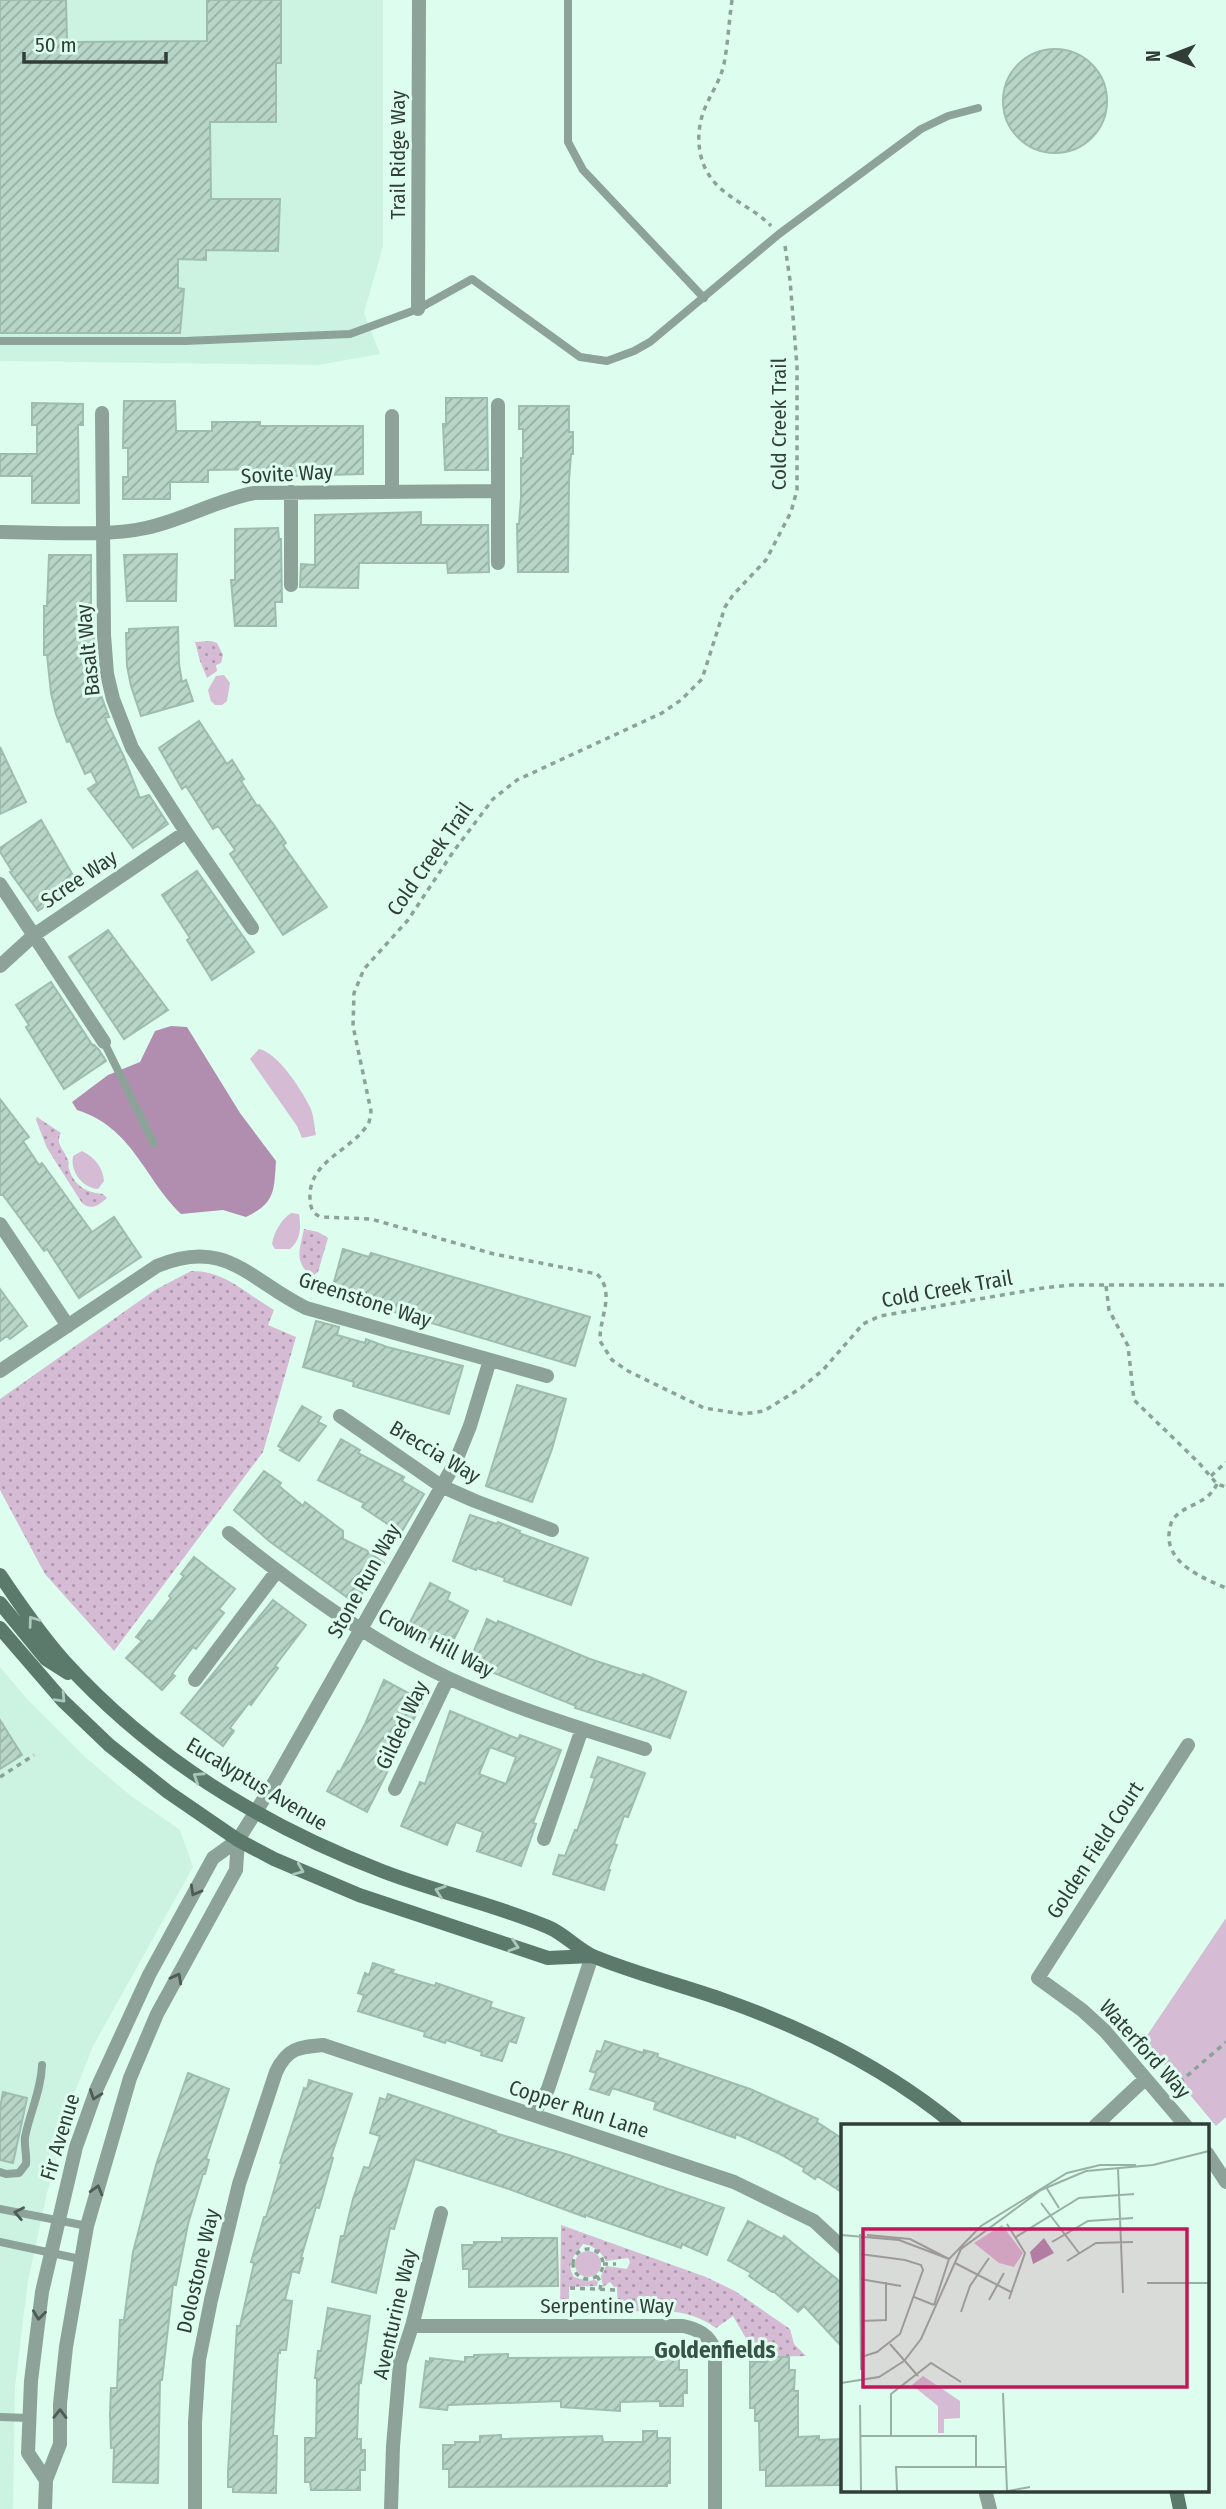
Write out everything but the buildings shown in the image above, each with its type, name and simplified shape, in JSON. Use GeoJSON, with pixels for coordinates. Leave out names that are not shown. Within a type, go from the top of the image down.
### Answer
{"type":"FeatureCollection","features":[{"type":"Feature","properties":{"kind":"main road","name":"Eucalyptus Avenue"},"geometry":{"type":"LineString","coordinates":[[0,1575],[54,1649],[92,1690],[180,1765],[256,1812],[314,1843],[362,1863],[550,1928],[592,1956],[793,2026],[855,2057],[931,2105],[954,2124]]}},
{"type":"Feature","properties":{"kind":"main road"},"geometry":{"type":"LineString","coordinates":[[0,1603],[46,1659],[92,1690]]}},
{"type":"Feature","properties":{"kind":"main road","name":"Eucalyptus Avenue"},"geometry":{"type":"LineString","coordinates":[[0,1628],[63,1701],[109,1745],[169,1792],[238,1840],[274,1859],[359,1895],[548,1958],[592,1956]]}},
{"type":"Feature","properties":{"kind":"street","name":"Trail Ridge Way"},"geometry":{"type":"LineString","coordinates":[[418,309],[419,0]]}},
{"type":"Feature","properties":{"kind":"street"},"geometry":{"type":"LineString","coordinates":[[498,405],[498,563]]}},
{"type":"Feature","properties":{"kind":"street","name":"Basalt Way"},"geometry":{"type":"LineString","coordinates":[[102,413],[104,635],[107,674],[114,699],[132,748],[252,928]]}},
{"type":"Feature","properties":{"kind":"street"},"geometry":{"type":"LineString","coordinates":[[392,416],[392,492]]}},
{"type":"Feature","properties":{"kind":"street","name":"Sovite Way"},"geometry":{"type":"LineString","coordinates":[[0,531],[102,532],[150,528],[237,496],[254,493],[498,491]]}},
{"type":"Feature","properties":{"kind":"street"},"geometry":{"type":"LineString","coordinates":[[291,492],[291,585]]}},
{"type":"Feature","properties":{"kind":"street","name":"Scree Way"},"geometry":{"type":"LineString","coordinates":[[0,965],[34,935],[186,832]]}},
{"type":"Feature","properties":{"kind":"street"},"geometry":{"type":"LineString","coordinates":[[0,884],[104,1042]]}},
{"type":"Feature","properties":{"kind":"street"},"geometry":{"type":"LineString","coordinates":[[0,1224],[68,1326]]}},
{"type":"Feature","properties":{"kind":"street","name":"Greenstone Way"},"geometry":{"type":"LineString","coordinates":[[0,1371],[157,1266],[177,1257],[202,1255],[236,1265],[287,1299],[306,1308],[547,1376]]}},
{"type":"Feature","properties":{"kind":"street","name":"Stone Run Way"},"geometry":{"type":"LineString","coordinates":[[256,1812],[455,1463],[470,1426],[490,1360]]}},
{"type":"Feature","properties":{"kind":"street","name":"Breccia Way"},"geometry":{"type":"LineString","coordinates":[[340,1416],[441,1486],[552,1530]]}},
{"type":"Feature","properties":{"kind":"street","name":"Crown Hill Way"},"geometry":{"type":"LineString","coordinates":[[229,1533],[277,1572],[361,1629],[448,1678],[582,1729],[645,1749]]}},
{"type":"Feature","properties":{"kind":"street"},"geometry":{"type":"LineString","coordinates":[[195,1680],[277,1572]]}},
{"type":"Feature","properties":{"kind":"street","name":"Gilded Way"},"geometry":{"type":"LineString","coordinates":[[395,1789],[448,1678]]}},
{"type":"Feature","properties":{"kind":"street"},"geometry":{"type":"LineString","coordinates":[[544,1839],[582,1729]]}},
{"type":"Feature","properties":{"kind":"street","name":"Golden Field Court"},"geometry":{"type":"LineString","coordinates":[[1038,1978],[1188,1745]]}},
{"type":"Feature","properties":{"kind":"street","name":"Fir Avenue"},"geometry":{"type":"LineString","coordinates":[[46,2480],[29,2453],[31,2381],[42,2292],[76,2147],[97,2088],[129,2014],[213,1858],[238,1840],[256,1812]]}},
{"type":"Feature","properties":{"kind":"street","name":"Fir Avenue"},"geometry":{"type":"LineString","coordinates":[[45,2509],[46,2480],[60,2444],[60,2404],[66,2347],[87,2226],[130,2078],[158,2014],[236,1870],[238,1840]]}},
{"type":"Feature","properties":{"kind":"street"},"geometry":{"type":"LineString","coordinates":[[533,2115],[548,2089],[592,1956]]}},
{"type":"Feature","properties":{"kind":"street","name":"Waterford Way"},"geometry":{"type":"LineString","coordinates":[[1038,1978],[1082,2010],[1105,2031],[1184,2124]]}},
{"type":"Feature","properties":{"kind":"street","name":"Copper Run Lane"},"geometry":{"type":"LineString","coordinates":[[289,2052],[305,2046],[323,2045],[734,2182],[814,2221],[841,2246]]}},
{"type":"Feature","properties":{"kind":"street","name":"Dolostone Way"},"geometry":{"type":"LineString","coordinates":[[195,2509],[198,2372],[211,2300],[239,2185],[276,2072],[289,2052]]}},
{"type":"Feature","properties":{"kind":"street"},"geometry":{"type":"LineString","coordinates":[[1097,2124],[1145,2079]]}},
{"type":"Feature","properties":{"kind":"street"},"geometry":{"type":"LineString","coordinates":[[1208,2155],[1226,2182]]}},
{"type":"Feature","properties":{"kind":"street","name":"Aventurine Way"},"geometry":{"type":"LineString","coordinates":[[391,2509],[400,2363],[441,2213]]}},
{"type":"Feature","properties":{"kind":"street","name":"Serpentine Way"},"geometry":{"type":"LineString","coordinates":[[412,2326],[683,2326],[698,2330],[709,2338],[715,2350],[715,2509]]}},
{"type":"Feature","properties":{"kind":"street"},"geometry":{"type":"LineString","coordinates":[[986,2492],[990,2509]]}},
{"type":"Feature","properties":{"kind":"lane"},"geometry":{"type":"LineString","coordinates":[[568,0],[568,142],[583,170],[704,298]]}},
{"type":"Feature","properties":{"kind":"lane"},"geometry":{"type":"LineString","coordinates":[[0,341],[185,341],[350,334],[418,309],[472,279],[566,349],[580,357],[607,361],[650,342],[779,234],[921,129],[948,116],[978,108]]}},
{"type":"Feature","properties":{"kind":"lane"},"geometry":{"type":"LineString","coordinates":[[104,1042],[154,1144]]}},
{"type":"Feature","properties":{"kind":"lane"},"geometry":{"type":"LineString","coordinates":[[0,2172],[6,2175],[19,2174],[26,2164],[24,2141],[31,2110],[36,2103],[42,2081],[42,2065]]}},
{"type":"Feature","properties":{"kind":"lane"},"geometry":{"type":"LineString","coordinates":[[0,2209],[87,2226]]}},
{"type":"Feature","properties":{"kind":"lane"},"geometry":{"type":"LineString","coordinates":[[0,2242],[80,2259]]}},
{"type":"Feature","properties":{"kind":"lane"},"geometry":{"type":"LineString","coordinates":[[0,2417],[29,2418]]}},
{"type":"Feature","properties":{"kind":"path"},"geometry":{"type":"LineString","coordinates":[[732,0],[724,64],[704,112],[698,136],[699,147],[708,173],[716,184],[753,210],[779,234]]}},
{"type":"Feature","properties":{"kind":"path","name":"Cold Creek Trail"},"geometry":{"type":"LineString","coordinates":[[779,234],[786,251],[790,280],[797,366],[797,490],[790,512],[766,560],[725,607],[702,679],[681,700],[662,713],[517,780],[493,799],[453,852],[408,920],[363,969],[354,993],[353,1026],[371,1111],[368,1126],[316,1172],[310,1190],[312,1208],[321,1217],[371,1219],[494,1254],[597,1274],[605,1283],[607,1296],[600,1341],[612,1360],[704,1408],[743,1414],[764,1411],[801,1388],[823,1370],[863,1324],[880,1316],[1043,1288],[1226,1285]]}},
{"type":"Feature","properties":{"kind":"path"},"geometry":{"type":"LineString","coordinates":[[1106,1286],[1109,1310],[1128,1346],[1134,1400],[1217,1484],[1226,1487]]}},
{"type":"Feature","properties":{"kind":"path"},"geometry":{"type":"LineString","coordinates":[[1211,1476],[1226,1462]]}},
{"type":"Feature","properties":{"kind":"path"},"geometry":{"type":"LineString","coordinates":[[1217,1484],[1212,1494],[1175,1517],[1171,1523],[1169,1539],[1175,1554],[1187,1568],[1226,1588]]}},
{"type":"Feature","properties":{"kind":"path"},"geometry":{"type":"LineString","coordinates":[[0,1777],[34,1755]]}},
{"type":"Feature","properties":{"kind":"path"},"geometry":{"type":"LineString","coordinates":[[1163,2097],[1226,2042]]}},
{"type":"Feature","properties":{"kind":"path"},"geometry":{"type":"LineString","coordinates":[[589,2249],[598,2253],[603,2264],[601,2272],[588,2279],[579,2276],[574,2269],[574,2259],[580,2252],[589,2249]]}},
{"type":"Feature","properties":{"kind":"path"},"geometry":{"type":"LineString","coordinates":[[603,2264],[616,2263]]}},
{"type":"Feature","properties":{"kind":"path"},"geometry":{"type":"LineString","coordinates":[[597,2276],[601,2283],[600,2290]]}},
{"type":"Feature","properties":{"kind":"path"},"geometry":{"type":"LineString","coordinates":[[570,2288],[616,2290]]}},
{"type":"Feature","properties":{"kind":"shaded area"},"geometry":{"type":"Polygon","coordinates":[[[0,0],[383,0],[383,246],[364,313],[380,354],[318,365],[0,361],[0,0]]]}},
{"type":"Feature","properties":{"kind":"shaded area"},"geometry":{"type":"Polygon","coordinates":[[[195,642],[217,643],[223,655],[221,663],[216,665],[217,671],[207,678],[195,642]]]}},
{"type":"Feature","properties":{"kind":"shaded area"},"geometry":{"type":"Polygon","coordinates":[[[224,675],[230,683],[227,701],[222,705],[215,705],[208,690],[216,676],[224,675]]]}},
{"type":"Feature","properties":{"kind":"shaded area"},"geometry":{"type":"Polygon","coordinates":[[[171,1026],[187,1027],[240,1113],[276,1161],[275,1181],[268,1201],[246,1217],[223,1210],[181,1214],[124,1141],[96,1118],[77,1110],[72,1102],[108,1075],[140,1062],[155,1031],[171,1026]]]}},
{"type":"Feature","properties":{"kind":"shaded area"},"geometry":{"type":"Polygon","coordinates":[[[259,1049],[274,1057],[295,1082],[311,1110],[316,1135],[302,1138],[297,1126],[250,1059],[259,1049]]]}},
{"type":"Feature","properties":{"kind":"shaded area"},"geometry":{"type":"Polygon","coordinates":[[[37,1117],[61,1133],[59,1143],[68,1161],[71,1175],[82,1188],[103,1194],[107,1198],[101,1203],[92,1207],[82,1203],[47,1148],[37,1117]]]}},
{"type":"Feature","properties":{"kind":"shaded area"},"geometry":{"type":"Polygon","coordinates":[[[82,1151],[94,1159],[102,1171],[104,1181],[98,1189],[87,1186],[76,1173],[73,1156],[82,1151]]]}},
{"type":"Feature","properties":{"kind":"shaded area"},"geometry":{"type":"Polygon","coordinates":[[[291,1213],[299,1214],[298,1237],[290,1249],[275,1249],[272,1244],[276,1231],[291,1213]]]}},
{"type":"Feature","properties":{"kind":"shaded area"},"geometry":{"type":"Polygon","coordinates":[[[304,1229],[318,1232],[328,1238],[318,1272],[313,1276],[300,1261],[304,1229]]]}},
{"type":"Feature","properties":{"kind":"shaded area"},"geometry":{"type":"Polygon","coordinates":[[[191,1271],[215,1275],[235,1284],[274,1310],[268,1325],[296,1337],[263,1452],[114,1651],[45,1574],[0,1490],[0,1399],[155,1290],[191,1271]]]}},
{"type":"Feature","properties":{"kind":"shaded area"},"geometry":{"type":"Polygon","coordinates":[[[0,1667],[28,1700],[85,1757],[131,1796],[180,1830],[193,1867],[93,2046],[73,2097],[47,2193],[28,2281],[15,2386],[13,2509],[0,2509],[0,1667]]]}},
{"type":"Feature","properties":{"kind":"shaded area"},"geometry":{"type":"Polygon","coordinates":[[[1226,1918],[1226,2117],[1216,2126],[1144,2040],[1226,1918]]]}},
{"type":"Feature","properties":{"kind":"shaded area"},"geometry":{"type":"Polygon","coordinates":[[[561,2225],[706,2277],[735,2291],[790,2329],[794,2344],[806,2356],[749,2357],[747,2340],[733,2316],[716,2328],[704,2320],[680,2313],[618,2311],[617,2287],[610,2282],[603,2287],[601,2276],[606,2266],[627,2269],[630,2262],[628,2258],[606,2261],[596,2250],[583,2244],[572,2259],[571,2272],[574,2277],[595,2280],[598,2282],[597,2286],[569,2287],[569,2310],[560,2311],[561,2225]]]}},
{"type":"Feature","properties":{"kind":"shaded area"},"geometry":{"type":"Polygon","coordinates":[[[588,2251],[597,2255],[601,2264],[597,2273],[588,2277],[579,2273],[575,2264],[579,2255],[588,2251]]]}},
{"type":"Feature","properties":{"kind":"district","name":"Goldenfields"},"geometry":{"type":"Point","coordinates":[715,2350]}}]}
